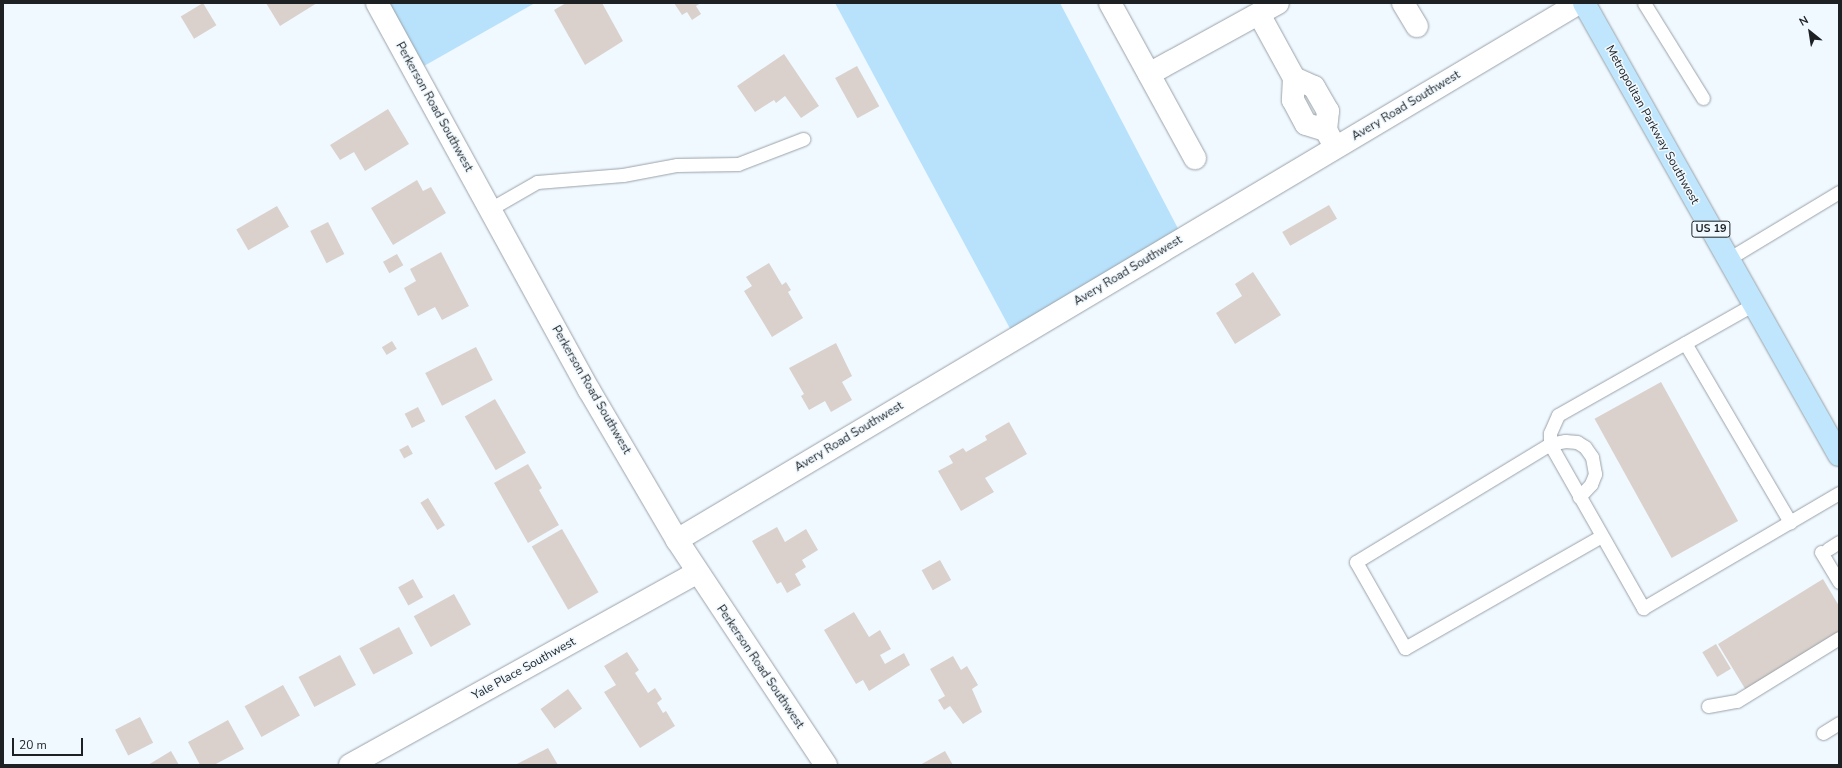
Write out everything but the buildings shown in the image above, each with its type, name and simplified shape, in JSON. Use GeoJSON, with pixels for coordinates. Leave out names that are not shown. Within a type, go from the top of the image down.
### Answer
{"type":"FeatureCollection","features":[{"type":"Feature","properties":{"kind":"main road","name":"Metropolitan Parkway Southwest"},"geometry":{"type":"LineString","coordinates":[[1584,3],[1839,455]]}},
{"type":"Feature","properties":{"kind":"street","name":"Perkerson Road Southwest"},"geometry":{"type":"LineString","coordinates":[[377,3],[589,390],[677,540],[826,765]]}},
{"type":"Feature","properties":{"kind":"street"},"geometry":{"type":"LineString","coordinates":[[1110,3],[1195,158]]}},
{"type":"Feature","properties":{"kind":"street"},"geometry":{"type":"LineString","coordinates":[[1149,74],[1278,3]]}},
{"type":"Feature","properties":{"kind":"street"},"geometry":{"type":"LineString","coordinates":[[1403,3],[1417,26]]}},
{"type":"Feature","properties":{"kind":"street","name":"Avery Road Southwest"},"geometry":{"type":"LineString","coordinates":[[677,540],[1331,139],[1579,3]]}},
{"type":"Feature","properties":{"kind":"street"},"geometry":{"type":"LineString","coordinates":[[1259,14],[1294,78],[1293,100],[1306,124],[1331,139]]}},
{"type":"Feature","properties":{"kind":"street","name":"Yale Place Southwest"},"geometry":{"type":"LineString","coordinates":[[350,765],[697,572]]}},
{"type":"Feature","properties":{"kind":"lane"},"geometry":{"type":"LineString","coordinates":[[1644,3],[1702,98]]}},
{"type":"Feature","properties":{"kind":"lane"},"geometry":{"type":"LineString","coordinates":[[490,209],[537,182],[624,175],[677,165],[738,164],[803,139]]}},
{"type":"Feature","properties":{"kind":"lane"},"geometry":{"type":"LineString","coordinates":[[1728,259],[1839,192]]}},
{"type":"Feature","properties":{"kind":"lane"},"geometry":{"type":"LineString","coordinates":[[1754,304],[1558,415],[1550,433],[1550,444],[1643,608],[1839,493]]}},
{"type":"Feature","properties":{"kind":"lane"},"geometry":{"type":"LineString","coordinates":[[1684,343],[1790,522]]}},
{"type":"Feature","properties":{"kind":"lane"},"geometry":{"type":"LineString","coordinates":[[1579,496],[1591,484],[1595,474],[1592,457],[1585,447],[1577,442],[1565,441],[1550,444],[1356,562],[1405,648],[1601,536]]}},
{"type":"Feature","properties":{"kind":"lane"},"geometry":{"type":"LineString","coordinates":[[1830,548],[1839,582]]}},
{"type":"Feature","properties":{"kind":"lane"},"geometry":{"type":"LineString","coordinates":[[1708,706],[1738,701],[1839,638]]}},
{"type":"Feature","properties":{"kind":"lane"},"geometry":{"type":"LineString","coordinates":[[1823,733],[1839,722]]}},
{"type":"Feature","properties":{"kind":"shaded area"},"geometry":{"type":"Polygon","coordinates":[[[384,3],[535,3],[424,66],[384,3]]]}},
{"type":"Feature","properties":{"kind":"shaded area"},"geometry":{"type":"Polygon","coordinates":[[[835,3],[1060,3],[1184,240],[1014,336],[835,3]]]}}]}
